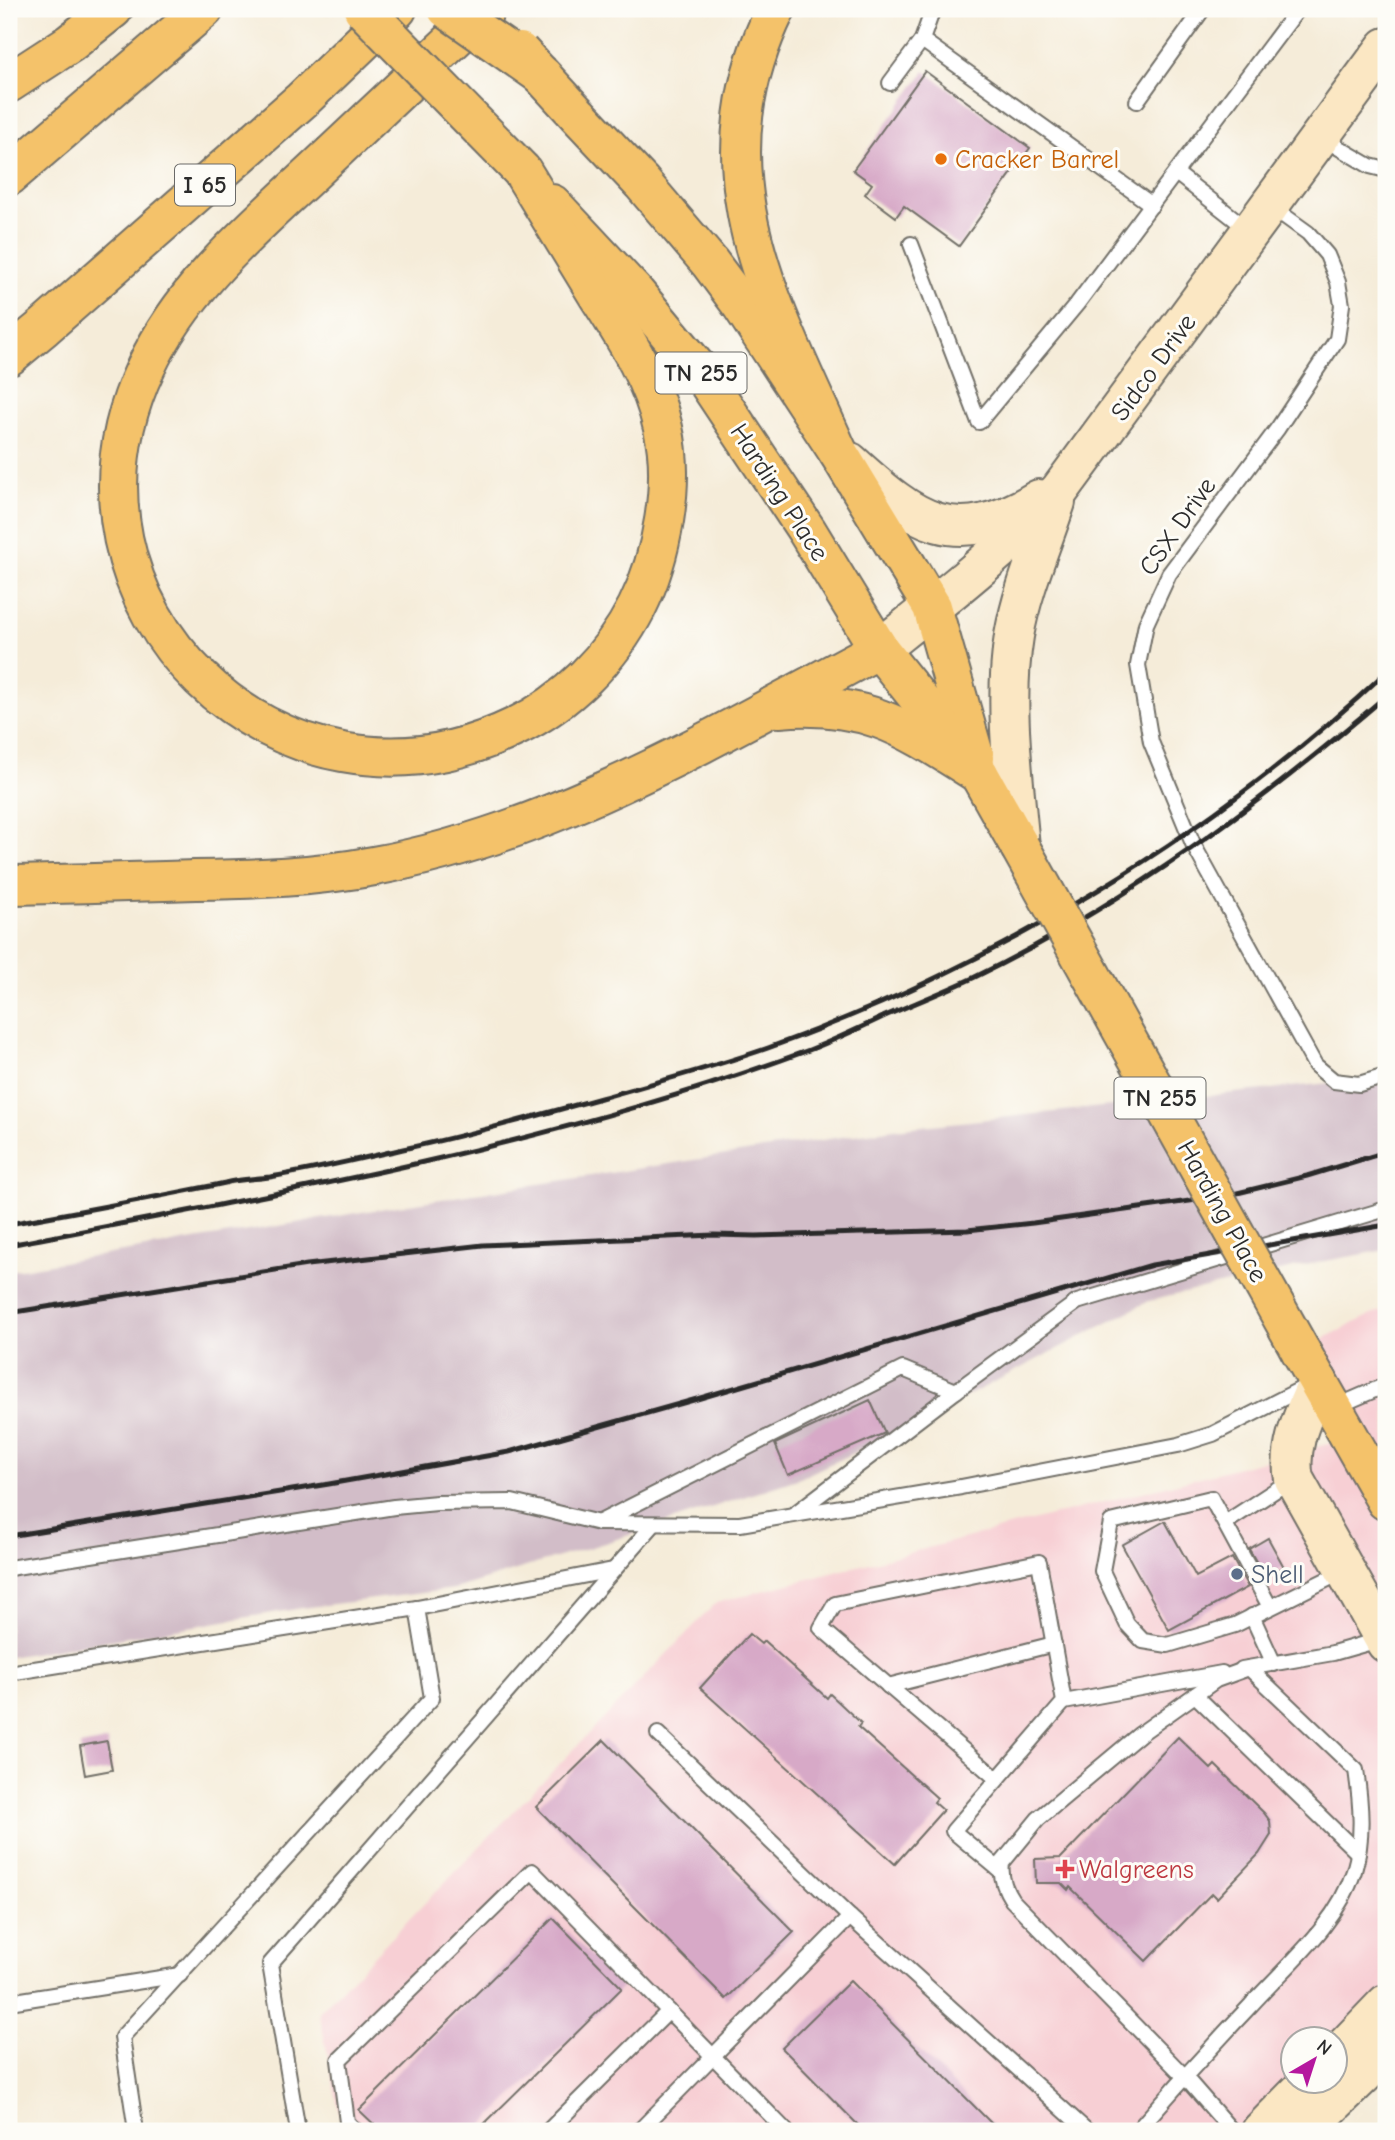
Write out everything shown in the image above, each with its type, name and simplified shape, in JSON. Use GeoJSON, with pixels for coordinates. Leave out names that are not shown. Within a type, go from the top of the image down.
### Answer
{"type":"FeatureCollection","features":[{"type":"Feature","properties":{"kind":"main road"},"geometry":{"type":"LineString","coordinates":[[9,83],[69,44],[113,9]]}},
{"type":"Feature","properties":{"kind":"main road"},"geometry":{"type":"LineString","coordinates":[[9,176],[204,9]]}},
{"type":"Feature","properties":{"kind":"main road","name":"Harding Place"},"geometry":{"type":"LineString","coordinates":[[363,9],[636,294],[703,375],[807,531],[879,649],[996,768]]}},
{"type":"Feature","properties":{"kind":"main road","name":"I 65"},"geometry":{"type":"LineString","coordinates":[[9,356],[302,100],[397,9]]}},
{"type":"Feature","properties":{"kind":"main road"},"geometry":{"type":"LineString","coordinates":[[447,9],[543,76]]}},
{"type":"Feature","properties":{"kind":"main road","name":"Harding Place"},"geometry":{"type":"LineString","coordinates":[[479,9],[642,183],[710,263],[742,306],[838,452],[932,607],[996,768],[1020,847],[1386,1501]]}},
{"type":"Feature","properties":{"kind":"main road"},"geometry":{"type":"LineString","coordinates":[[486,9],[265,218],[211,274],[176,316],[159,342],[143,373],[127,416],[118,468],[124,540],[137,586],[172,647],[208,687],[253,719],[301,743],[355,755],[387,758],[447,752],[476,745],[501,734],[552,706],[594,669],[629,622],[650,576],[664,517],[667,481],[665,433],[659,411],[638,360],[522,172]]}},
{"type":"Feature","properties":{"kind":"main road"},"geometry":{"type":"LineString","coordinates":[[776,9],[761,40],[744,105],[740,130],[741,186],[755,257],[838,452],[885,495],[908,510],[940,524],[954,526],[985,524],[1003,518],[1066,483]]}},
{"type":"Feature","properties":{"kind":"main road","name":"Sidco Drive"},"geometry":{"type":"LineString","coordinates":[[879,649],[989,561],[1066,483],[1386,47]]}},
{"type":"Feature","properties":{"kind":"main road","name":"TN 255"},"geometry":{"type":"LineString","coordinates":[[996,768],[1010,688],[1013,639],[1030,576],[1066,483]]}},
{"type":"Feature","properties":{"kind":"main road"},"geometry":{"type":"LineString","coordinates":[[9,885],[271,879],[374,866],[418,857],[553,814],[635,777],[879,649]]}},
{"type":"Feature","properties":{"kind":"main road"},"geometry":{"type":"LineString","coordinates":[[766,709],[810,705],[855,710],[996,768]]}},
{"type":"Feature","properties":{"kind":"main road"},"geometry":{"type":"LineString","coordinates":[[1385,1641],[1294,1479],[1294,1441],[1324,1391],[1386,1479]]}},
{"type":"Feature","properties":{"kind":"main road"},"geometry":{"type":"LineString","coordinates":[[1360,2047],[1386,1988]]}},
{"type":"Feature","properties":{"kind":"main road"},"geometry":{"type":"LineString","coordinates":[[1304,2131],[1386,2004]]}},
{"type":"Feature","properties":{"kind":"main road"},"geometry":{"type":"LineString","coordinates":[[1261,2131],[1298,2094]]}},
{"type":"Feature","properties":{"kind":"lane"},"geometry":{"type":"LineString","coordinates":[[891,83],[922,40],[933,9]]}},
{"type":"Feature","properties":{"kind":"lane"},"geometry":{"type":"LineString","coordinates":[[1137,101],[1203,9]]}},
{"type":"Feature","properties":{"kind":"lane"},"geometry":{"type":"LineString","coordinates":[[911,244],[979,422],[1077,304],[1298,9]]}},
{"type":"Feature","properties":{"kind":"lane"},"geometry":{"type":"LineString","coordinates":[[922,40],[1152,205]]}},
{"type":"Feature","properties":{"kind":"lane"},"geometry":{"type":"LineString","coordinates":[[1321,137],[1370,166],[1386,170]]}},
{"type":"Feature","properties":{"kind":"lane","name":"CSX Drive"},"geometry":{"type":"LineString","coordinates":[[1176,173],[1261,219],[1308,233],[1327,255],[1338,282],[1342,305],[1338,339],[1279,428],[1169,574],[1146,624],[1138,665],[1151,742],[1194,846],[1315,1065],[1334,1081],[1359,1084],[1386,1076]]}},
{"type":"Feature","properties":{"kind":"lane"},"geometry":{"type":"LineString","coordinates":[[793,1514],[1077,1302],[1386,1209]]}},
{"type":"Feature","properties":{"kind":"lane"},"geometry":{"type":"LineString","coordinates":[[599,1523],[903,1369],[956,1391]]}},
{"type":"Feature","properties":{"kind":"lane"},"geometry":{"type":"LineString","coordinates":[[9,1568],[394,1507],[437,1503],[512,1502],[599,1523],[740,1524],[986,1483],[1178,1445],[1324,1391],[1386,1385]]}},
{"type":"Feature","properties":{"kind":"lane"},"geometry":{"type":"LineString","coordinates":[[1225,1523],[1294,1479]]}},
{"type":"Feature","properties":{"kind":"lane"},"geometry":{"type":"LineString","coordinates":[[1270,1607],[1211,1498],[1111,1522],[1102,1571],[1127,1625],[1143,1641],[1168,1645],[1235,1625],[1346,1570]]}},
{"type":"Feature","properties":{"kind":"lane"},"geometry":{"type":"LineString","coordinates":[[298,2131],[270,1964],[654,1524]]}},
{"type":"Feature","properties":{"kind":"lane"},"geometry":{"type":"LineString","coordinates":[[997,1779],[821,1628],[835,1604],[1039,1562],[1064,1702]]}},
{"type":"Feature","properties":{"kind":"lane"},"geometry":{"type":"LineString","coordinates":[[9,1673],[417,1608],[614,1570]]}},
{"type":"Feature","properties":{"kind":"lane"},"geometry":{"type":"LineString","coordinates":[[136,2131],[122,2037],[432,1698],[417,1608]]}},
{"type":"Feature","properties":{"kind":"lane"},"geometry":{"type":"LineString","coordinates":[[1252,1616],[1274,1664]]}},
{"type":"Feature","properties":{"kind":"lane"},"geometry":{"type":"LineString","coordinates":[[1000,1871],[953,1831],[1064,1702],[1385,1641]]}},
{"type":"Feature","properties":{"kind":"lane"},"geometry":{"type":"LineString","coordinates":[[888,1686],[1054,1644]]}},
{"type":"Feature","properties":{"kind":"lane"},"geometry":{"type":"LineString","coordinates":[[1232,2131],[1184,2076],[1012,1900],[1000,1871],[1002,1863],[1038,1819],[1140,1734],[1216,1680],[1249,1668]]}},
{"type":"Feature","properties":{"kind":"lane"},"geometry":{"type":"LineString","coordinates":[[1137,2131],[1184,2076],[1325,1926],[1354,1871],[1358,1853],[1360,1813],[1356,1770],[1249,1668]]}},
{"type":"Feature","properties":{"kind":"lane"},"geometry":{"type":"LineString","coordinates":[[1195,1695],[1358,1853]]}},
{"type":"Feature","properties":{"kind":"lane"},"geometry":{"type":"LineString","coordinates":[[658,1734],[850,1917],[1087,2131]]}},
{"type":"Feature","properties":{"kind":"lane"},"geometry":{"type":"LineString","coordinates":[[356,2131],[347,2122],[339,2060],[531,1871],[786,2131]]}},
{"type":"Feature","properties":{"kind":"lane"},"geometry":{"type":"LineString","coordinates":[[639,2131],[714,2058],[850,1917]]}},
{"type":"Feature","properties":{"kind":"lane"},"geometry":{"type":"LineString","coordinates":[[9,2002],[180,1975]]}},
{"type":"Feature","properties":{"kind":"lane"},"geometry":{"type":"LineString","coordinates":[[548,2131],[668,2011]]}},
{"type":"Feature","properties":{"kind":"shaded area"},"geometry":{"type":"Polygon","coordinates":[[[1386,1077],[1386,1250],[1319,1262],[1149,1301],[910,1426],[800,1478],[608,1542],[454,1589],[302,1608],[9,1657],[9,1271],[422,1202],[894,1129],[1386,1077]]]}},
{"type":"Feature","properties":{"kind":"shaded area"},"geometry":{"type":"Polygon","coordinates":[[[1386,1311],[1386,2004],[1350,2028],[1350,2024],[1280,2024],[1280,2094],[1284,2094],[1259,2131],[343,2131],[319,2012],[716,1603],[1351,1438],[1300,1350],[1377,1312],[1386,1311]]]}},
{"type":"Feature","properties":{"kind":"building","name":"Cracker Barrel"},"geometry":{"type":"Polygon","coordinates":[[[925,71],[1030,148],[959,246],[904,206],[896,217],[865,194],[872,184],[853,170],[925,71]]]}},
{"type":"Feature","properties":{"kind":"building"},"geometry":{"type":"Polygon","coordinates":[[[870,1400],[885,1433],[788,1475],[775,1444],[870,1400]]]}},
{"type":"Feature","properties":{"kind":"building"},"geometry":{"type":"Polygon","coordinates":[[[1165,1521],[1196,1577],[1232,1558],[1248,1587],[1169,1630],[1122,1545],[1165,1521]]]}},
{"type":"Feature","properties":{"kind":"building"},"geometry":{"type":"Polygon","coordinates":[[[1268,1538],[1284,1567],[1265,1577],[1249,1549],[1268,1538]]]}},
{"type":"Feature","properties":{"kind":"building"},"geometry":{"type":"Polygon","coordinates":[[[749,1634],[761,1644],[764,1641],[827,1698],[830,1694],[861,1723],[858,1727],[937,1798],[934,1802],[943,1810],[895,1864],[700,1688],[749,1634]]]}},
{"type":"Feature","properties":{"kind":"building","name":"Walgreens"},"geometry":{"type":"Polygon","coordinates":[[[1178,1737],[1211,1769],[1215,1765],[1264,1813],[1270,1821],[1271,1835],[1259,1854],[1217,1898],[1212,1893],[1146,1961],[1070,1887],[1068,1890],[1061,1883],[1036,1883],[1035,1859],[1061,1858],[1178,1737]]]}},
{"type":"Feature","properties":{"kind":"building"},"geometry":{"type":"Polygon","coordinates":[[[604,1740],[794,1932],[726,1999],[536,1807],[604,1740]]]}},
{"type":"Feature","properties":{"kind":"building"},"geometry":{"type":"Polygon","coordinates":[[[107,1741],[112,1770],[85,1775],[80,1746],[107,1741]]]}},
{"type":"Feature","properties":{"kind":"building"},"geometry":{"type":"Polygon","coordinates":[[[553,1918],[622,1988],[477,2131],[381,2131],[359,2110],[553,1918]]]}},
{"type":"Feature","properties":{"kind":"building"},"geometry":{"type":"Polygon","coordinates":[[[850,1981],[999,2131],[864,2131],[782,2048],[850,1981]]]}},
{"type":"Feature","properties":{"kind":"railway"},"geometry":{"type":"LineString","coordinates":[[9,1224],[303,1171],[453,1138],[727,1062],[852,1015],[1017,937],[1173,842],[1248,789],[1319,732],[1386,672]]}},
{"type":"Feature","properties":{"kind":"railway"},"geometry":{"type":"LineString","coordinates":[[9,1245],[312,1186],[513,1140],[712,1084],[819,1046],[975,977],[1085,917],[1190,850],[1290,775],[1386,696]]}},
{"type":"Feature","properties":{"kind":"railway"},"geometry":{"type":"LineString","coordinates":[[9,1313],[307,1265],[483,1245],[714,1235],[967,1230],[1033,1223],[1225,1196],[1307,1176],[1386,1152]]}},
{"type":"Feature","properties":{"kind":"railway"},"geometry":{"type":"LineString","coordinates":[[9,1536],[509,1452],[1152,1265],[1386,1225]]}},
{"type":"Feature","properties":{"kind":"place","name":"Cracker Barrel"},"geometry":{"type":"Point","coordinates":[941,159]}},
{"type":"Feature","properties":{"kind":"place","name":"Shell"},"geometry":{"type":"Point","coordinates":[1237,1574]}},
{"type":"Feature","properties":{"kind":"place","name":"Walgreens"},"geometry":{"type":"Point","coordinates":[1065,1869]}}]}
